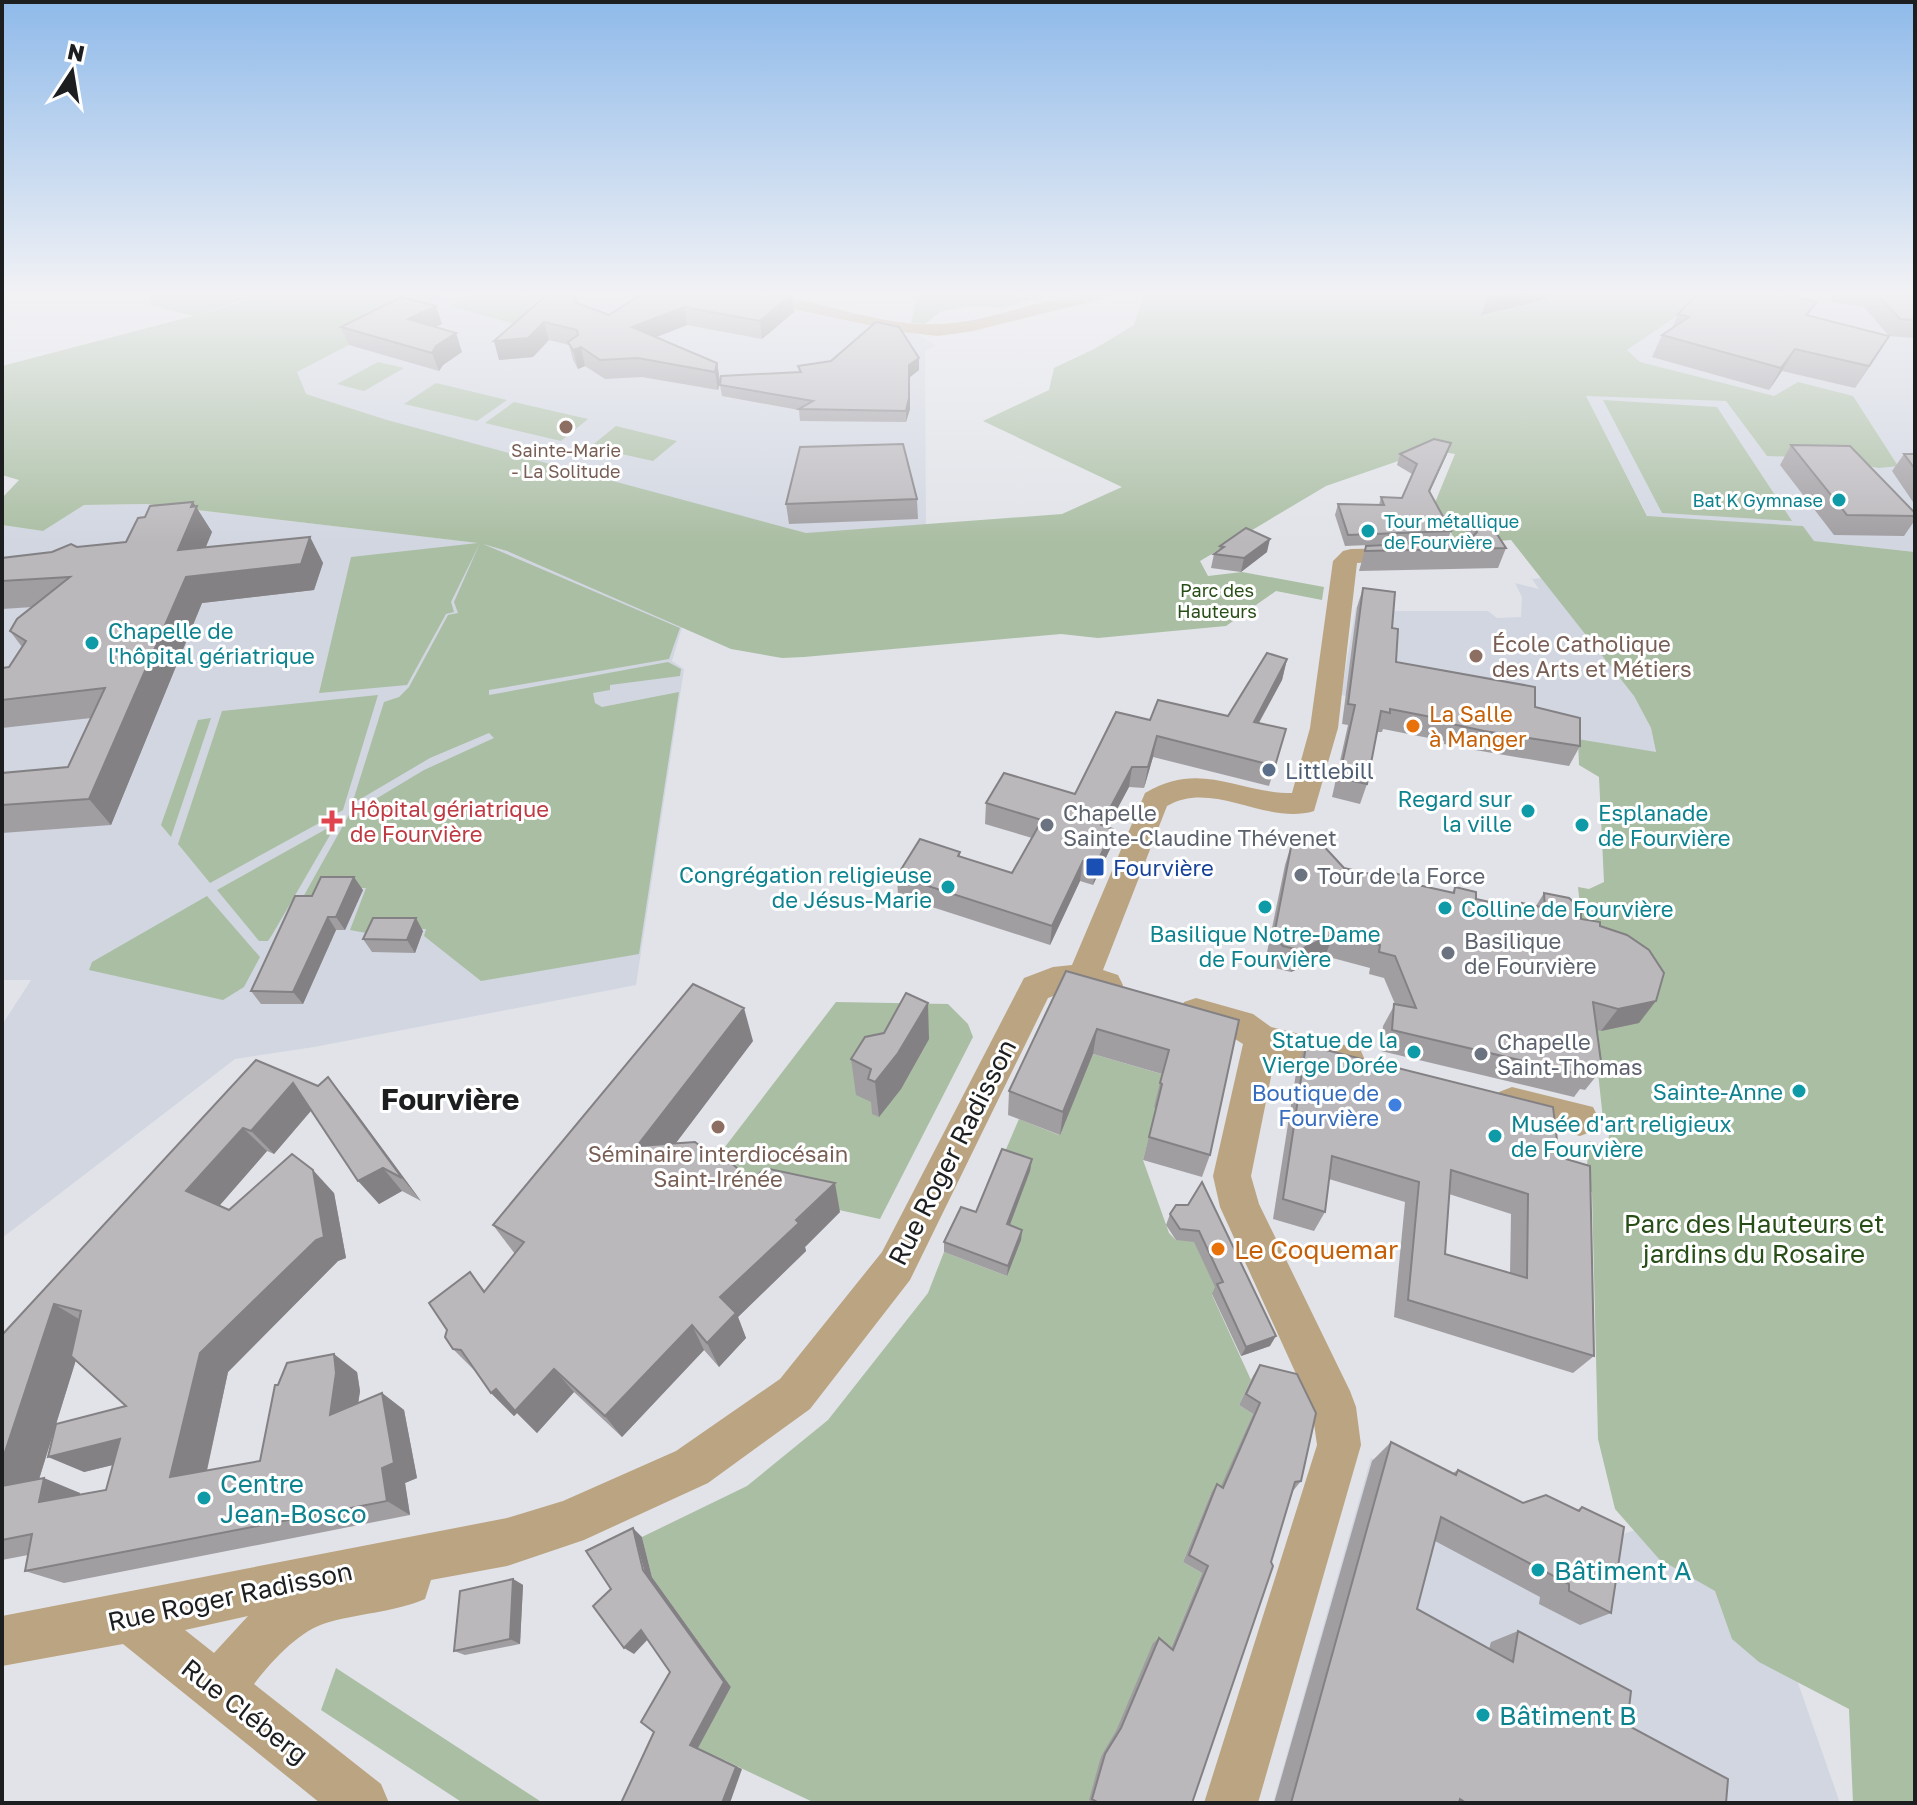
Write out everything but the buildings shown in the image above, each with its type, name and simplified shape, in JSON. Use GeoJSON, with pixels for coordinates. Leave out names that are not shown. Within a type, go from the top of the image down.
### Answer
{"type":"FeatureCollection","features":[{"type":"Feature","properties":{"kind":"street"},"geometry":{"type":"LineString","coordinates":[[1231,1803],[1339,1445],[1334,1407],[1240,1207],[1232,1176],[1260,1046],[1257,1033],[1247,1027],[1083,979],[1155,800],[1168,789],[1194,786],[1284,806],[1304,804],[1324,728],[1345,561],[1351,556],[1427,554]]}},
{"type":"Feature","properties":{"kind":"street","name":"Rue Roger Radisson"},"geometry":{"type":"LineString","coordinates":[[2,1641],[507,1542],[567,1523],[692,1467],[795,1394],[896,1266],[1036,988],[1052,979],[1083,979]]}},
{"type":"Feature","properties":{"kind":"street"},"geometry":{"type":"LineString","coordinates":[[1260,1046],[1282,1043],[1380,1069]]}},
{"type":"Feature","properties":{"kind":"street"},"geometry":{"type":"LineString","coordinates":[[1481,1095],[1580,1119]]}},
{"type":"Feature","properties":{"kind":"street","name":"Rue Roger Radisson"},"geometry":{"type":"LineString","coordinates":[[217,1690],[257,1640],[310,1603],[409,1581],[458,1551]]}},
{"type":"Feature","properties":{"kind":"street","name":"Rue Cléberg"},"geometry":{"type":"LineString","coordinates":[[130,1618],[362,1803]]}},
{"type":"Feature","properties":{"kind":"shaded area"},"geometry":{"type":"Polygon","coordinates":[[[291,375],[925,375],[926,542],[798,570],[268,387],[291,375]]]}},
{"type":"Feature","properties":{"kind":"shaded area"},"geometry":{"type":"Polygon","coordinates":[[[1691,375],[1915,375],[1915,552],[1814,541],[1803,526],[1648,517],[1585,395],[1726,401],[1767,456],[1798,382],[1775,397],[1691,375]]]}},
{"type":"Feature","properties":{"kind":"shaded area","name":"Hôpital gériatrique de Fourvière"},"geometry":{"type":"Polygon","coordinates":[[[146,504],[479,543],[507,551],[682,627],[672,661],[684,669],[636,985],[314,1047],[235,1059],[2,1238],[2,1025],[31,980],[2,980],[2,525],[43,531],[84,505],[146,504]]]}},
{"type":"Feature","properties":{"kind":"shaded area","name":"École Catholique des Arts et Métiers"},"geometry":{"type":"Polygon","coordinates":[[[1542,578],[1634,696],[1651,728],[1656,753],[1341,695],[1356,607],[1388,611],[1488,611],[1497,618],[1521,617],[1522,597],[1515,583],[1539,589],[1532,579],[1542,578]]]}},
{"type":"Feature","properties":{"kind":"shaded area"},"geometry":{"type":"Polygon","coordinates":[[[1371,1458],[1431,1488],[1596,1542],[1682,1516],[1749,1543],[1840,1803],[1273,1803],[1371,1458]]]}},
{"type":"Feature","properties":{"kind":"green space"},"geometry":{"type":"Polygon","coordinates":[[[2,375],[298,375],[306,394],[387,420],[806,533],[1062,514],[1122,487],[983,421],[1049,390],[1052,375],[1692,375],[1774,396],[1798,382],[1853,396],[1898,466],[1879,468],[1827,458],[1767,456],[1726,401],[1586,396],[1647,516],[1803,526],[1814,541],[1915,552],[1915,1803],[1853,1803],[1849,1709],[1759,1662],[1732,1639],[1715,1591],[1659,1559],[1615,1509],[1598,1439],[1592,1192],[1585,1190],[1589,1141],[1607,1148],[1611,1123],[1603,1119],[1578,887],[1589,889],[1604,882],[1599,777],[1579,765],[1578,739],[1656,752],[1651,728],[1634,696],[1511,540],[1458,544],[1434,505],[1455,454],[1430,450],[1326,486],[1200,561],[1208,576],[1242,572],[1324,587],[1322,600],[1276,591],[1226,626],[1098,638],[1061,634],[782,658],[731,649],[507,551],[483,544],[680,628],[669,659],[489,690],[489,695],[668,662],[681,669],[680,676],[610,685],[610,690],[593,693],[595,703],[602,707],[679,692],[639,954],[481,981],[424,936],[426,929],[380,929],[377,935],[350,930],[366,888],[328,888],[298,906],[349,815],[424,770],[494,738],[489,733],[430,758],[352,804],[384,702],[399,697],[409,687],[448,615],[458,613],[454,602],[480,543],[451,602],[454,612],[446,614],[407,685],[319,693],[351,557],[478,543],[146,504],[84,505],[43,531],[2,525],[2,498],[19,480],[2,475],[2,375]]]}},
{"type":"Feature","properties":{"kind":"green space"},"geometry":{"type":"Polygon","coordinates":[[[353,375],[391,375],[364,391],[337,384],[353,375]]]}},
{"type":"Feature","properties":{"kind":"green space"},"geometry":{"type":"Polygon","coordinates":[[[436,383],[507,400],[477,421],[404,404],[436,383]]]}},
{"type":"Feature","properties":{"kind":"green space"},"geometry":{"type":"Polygon","coordinates":[[[1603,400],[1717,407],[1792,521],[1662,513],[1603,400]]]}},
{"type":"Feature","properties":{"kind":"green space"},"geometry":{"type":"Polygon","coordinates":[[[514,402],[588,419],[561,441],[485,423],[514,402]]]}},
{"type":"Feature","properties":{"kind":"green space"},"geometry":{"type":"Polygon","coordinates":[[[616,426],[677,441],[653,461],[590,447],[616,426]]]}},
{"type":"Feature","properties":{"kind":"green space"},"geometry":{"type":"Polygon","coordinates":[[[378,695],[343,810],[210,883],[178,844],[222,711],[378,695]]]}},
{"type":"Feature","properties":{"kind":"green space"},"geometry":{"type":"Polygon","coordinates":[[[211,718],[171,837],[161,825],[198,720],[211,718]]]}},
{"type":"Feature","properties":{"kind":"green space"},"geometry":{"type":"Polygon","coordinates":[[[337,823],[272,935],[268,941],[259,941],[217,890],[337,823]]]}},
{"type":"Feature","properties":{"kind":"green space"},"geometry":{"type":"Polygon","coordinates":[[[207,896],[260,957],[244,987],[223,1000],[89,970],[92,962],[207,896]]]}},
{"type":"Feature","properties":{"kind":"green space"},"geometry":{"type":"Polygon","coordinates":[[[836,1002],[948,1004],[968,1024],[973,1037],[880,1219],[721,1184],[718,1156],[836,1002]]]}},
{"type":"Feature","properties":{"kind":"green space"},"geometry":{"type":"Polygon","coordinates":[[[1093,1054],[1165,1075],[1143,1160],[1169,1233],[1176,1240],[1190,1232],[1218,1292],[1212,1295],[1251,1380],[1239,1405],[1253,1414],[1217,1497],[1211,1493],[1183,1562],[1202,1573],[1168,1655],[1101,1756],[1093,1803],[815,1803],[724,1760],[692,1758],[731,1687],[652,1577],[642,1537],[747,1486],[828,1420],[928,1293],[944,1252],[1007,1276],[1001,1161],[1019,1119],[1059,1135],[1093,1054]]]}},
{"type":"Feature","properties":{"kind":"green space"},"geometry":{"type":"Polygon","coordinates":[[[336,1668],[543,1803],[463,1803],[321,1710],[336,1668]]]}},
{"type":"Feature","properties":{"kind":"place","name":"Sainte-Marie - La Solitude"},"geometry":{"type":"Point","coordinates":[566,427]}},
{"type":"Feature","properties":{"kind":"place","name":"Bat K Gymnase"},"geometry":{"type":"Point","coordinates":[1839,500]}},
{"type":"Feature","properties":{"kind":"place","name":"Tour métallique de Fourvière"},"geometry":{"type":"Point","coordinates":[1368,531]}},
{"type":"Feature","properties":{"kind":"place","name":"Chapelle de l'hôpital gériatrique"},"geometry":{"type":"Point","coordinates":[92,643]}},
{"type":"Feature","properties":{"kind":"place","name":"École Catholique des Arts et Métiers"},"geometry":{"type":"Point","coordinates":[1476,656]}},
{"type":"Feature","properties":{"kind":"place","name":"La Salle à Manger"},"geometry":{"type":"Point","coordinates":[1413,726]}},
{"type":"Feature","properties":{"kind":"place","name":"Littlebill"},"geometry":{"type":"Point","coordinates":[1269,770]}},
{"type":"Feature","properties":{"kind":"place","name":"Regard sur la ville"},"geometry":{"type":"Point","coordinates":[1528,811]}},
{"type":"Feature","properties":{"kind":"place","name":"Hôpital gériatrique de Fourvière"},"geometry":{"type":"Point","coordinates":[332,821]}},
{"type":"Feature","properties":{"kind":"place","name":"Chapelle Sainte-Claudine Thévenet"},"geometry":{"type":"Point","coordinates":[1047,825]}},
{"type":"Feature","properties":{"kind":"place","name":"Esplanade de Fourvière"},"geometry":{"type":"Point","coordinates":[1582,825]}},
{"type":"Feature","properties":{"kind":"place","name":"Fourvière"},"geometry":{"type":"Point","coordinates":[1095,867]}},
{"type":"Feature","properties":{"kind":"place","name":"Tour de la Force"},"geometry":{"type":"Point","coordinates":[1301,875]}},
{"type":"Feature","properties":{"kind":"place","name":"Congrégation religieuse de Jésus-Marie"},"geometry":{"type":"Point","coordinates":[948,887]}},
{"type":"Feature","properties":{"kind":"place","name":"Basilique Notre-Dame de Fourvière"},"geometry":{"type":"Point","coordinates":[1265,907]}},
{"type":"Feature","properties":{"kind":"place","name":"Colline de Fourvière"},"geometry":{"type":"Point","coordinates":[1445,908]}},
{"type":"Feature","properties":{"kind":"place","name":"Basilique de Fourvière"},"geometry":{"type":"Point","coordinates":[1448,953]}},
{"type":"Feature","properties":{"kind":"place","name":"Statue de la Vierge Dorée"},"geometry":{"type":"Point","coordinates":[1414,1052]}},
{"type":"Feature","properties":{"kind":"place","name":"Chapelle Saint-Thomas"},"geometry":{"type":"Point","coordinates":[1481,1054]}},
{"type":"Feature","properties":{"kind":"place","name":"Sainte-Anne"},"geometry":{"type":"Point","coordinates":[1799,1091]}},
{"type":"Feature","properties":{"kind":"place","name":"Boutique de Fourvière"},"geometry":{"type":"Point","coordinates":[1395,1105]}},
{"type":"Feature","properties":{"kind":"place","name":"Séminaire interdiocésain Saint-Irénée"},"geometry":{"type":"Point","coordinates":[718,1127]}},
{"type":"Feature","properties":{"kind":"place","name":"Musée d'art religieux de Fourvière"},"geometry":{"type":"Point","coordinates":[1495,1136]}},
{"type":"Feature","properties":{"kind":"place","name":"Le Coquemar"},"geometry":{"type":"Point","coordinates":[1218,1249]}},
{"type":"Feature","properties":{"kind":"place","name":"Centre Jean-Bosco"},"geometry":{"type":"Point","coordinates":[204,1498]}},
{"type":"Feature","properties":{"kind":"place","name":"Bâtiment A"},"geometry":{"type":"Point","coordinates":[1538,1570]}},
{"type":"Feature","properties":{"kind":"place","name":"Bâtiment B"},"geometry":{"type":"Point","coordinates":[1483,1715]}},
{"type":"Feature","properties":{"kind":"district","name":"Fourvière"},"geometry":{"type":"Point","coordinates":[450,1099]}},
{"type":"Feature","properties":{"kind":"park label","name":"Parc des Hauteurs"},"geometry":{"type":"Point","coordinates":[1217,600]}},
{"type":"Feature","properties":{"kind":"park label","name":"Parc des Hauteurs et jardins du Rosaire"},"geometry":{"type":"Point","coordinates":[1754,1238]}}]}
